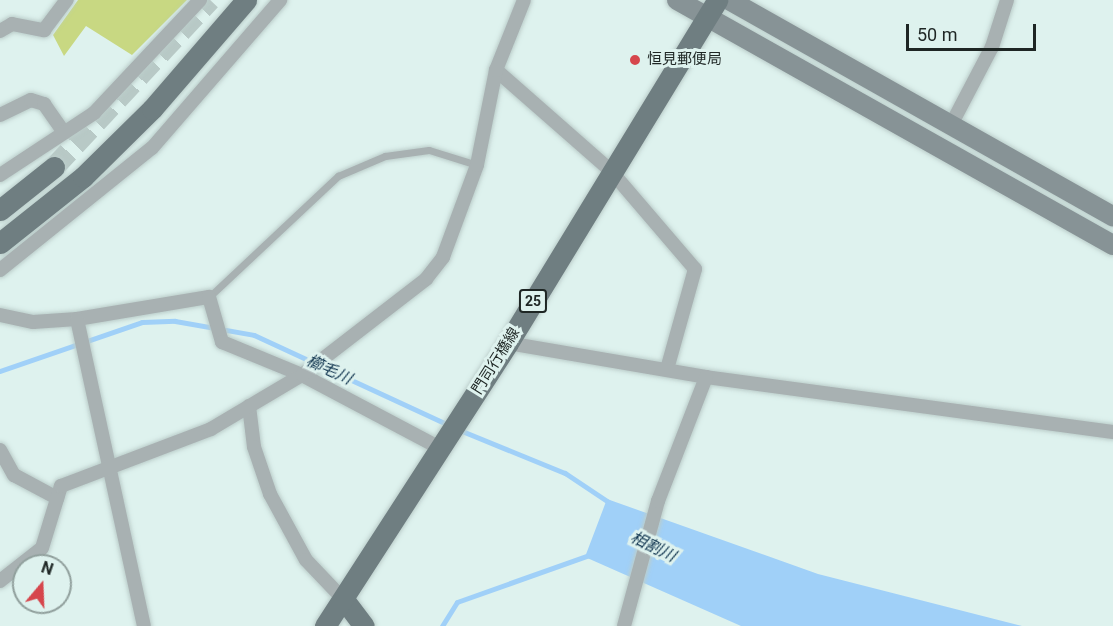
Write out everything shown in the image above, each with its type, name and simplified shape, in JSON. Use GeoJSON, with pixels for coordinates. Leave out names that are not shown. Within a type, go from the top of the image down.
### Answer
{"type":"FeatureCollection","features":[{"type":"Feature","properties":{"kind":"main road"},"geometry":{"type":"LineString","coordinates":[[0,243],[90,170],[246,0]]}},
{"type":"Feature","properties":{"kind":"main road","name":"門司行橋線"},"geometry":{"type":"LineString","coordinates":[[325,626],[345,601],[507,343],[712,8]]}},
{"type":"Feature","properties":{"kind":"main road"},"geometry":{"type":"LineString","coordinates":[[0,210],[54,167]]}},
{"type":"Feature","properties":{"kind":"main road"},"geometry":{"type":"LineString","coordinates":[[345,601],[364,626]]}},
{"type":"Feature","properties":{"kind":"street"},"geometry":{"type":"LineString","coordinates":[[0,31],[12,24],[44,30],[67,0]]}},
{"type":"Feature","properties":{"kind":"street"},"geometry":{"type":"LineString","coordinates":[[0,175],[113,95],[200,0]]}},
{"type":"Feature","properties":{"kind":"street"},"geometry":{"type":"LineString","coordinates":[[0,270],[152,148],[280,0]]}},
{"type":"Feature","properties":{"kind":"street"},"geometry":{"type":"LineString","coordinates":[[0,581],[42,548],[61,486],[112,464],[211,429],[302,375],[426,279],[443,257],[477,165],[496,70],[524,0]]}},
{"type":"Feature","properties":{"kind":"street"},"geometry":{"type":"LineString","coordinates":[[677,0],[712,8],[1113,245]]}},
{"type":"Feature","properties":{"kind":"street"},"geometry":{"type":"LineString","coordinates":[[729,0],[1113,216]]}},
{"type":"Feature","properties":{"kind":"street"},"geometry":{"type":"LineString","coordinates":[[951,125],[992,47],[1007,0]]}},
{"type":"Feature","properties":{"kind":"street"},"geometry":{"type":"LineString","coordinates":[[496,70],[611,171],[695,269],[667,369]]}},
{"type":"Feature","properties":{"kind":"street"},"geometry":{"type":"LineString","coordinates":[[0,115],[31,100],[44,104],[63,130]]}},
{"type":"Feature","properties":{"kind":"street"},"geometry":{"type":"LineString","coordinates":[[0,315],[33,322],[77,319],[208,297],[222,342],[302,375],[441,448]]}},
{"type":"Feature","properties":{"kind":"street"},"geometry":{"type":"LineString","coordinates":[[77,319],[112,464],[144,626]]}},
{"type":"Feature","properties":{"kind":"street"},"geometry":{"type":"LineString","coordinates":[[507,343],[706,377],[1113,432]]}},
{"type":"Feature","properties":{"kind":"street"},"geometry":{"type":"LineString","coordinates":[[624,626],[658,501],[706,377]]}},
{"type":"Feature","properties":{"kind":"street"},"geometry":{"type":"LineString","coordinates":[[249,406],[254,447],[270,494],[306,560],[345,601]]}},
{"type":"Feature","properties":{"kind":"street"},"geometry":{"type":"LineString","coordinates":[[0,450],[14,475],[57,498]]}},
{"type":"Feature","properties":{"kind":"lane"},"geometry":{"type":"LineString","coordinates":[[208,297],[338,176],[385,156],[429,150],[477,165]]}},
{"type":"Feature","properties":{"kind":"green space"},"geometry":{"type":"Polygon","coordinates":[[[78,0],[187,0],[132,55],[86,26],[64,56],[53,35],[78,0]]]}},
{"type":"Feature","properties":{"kind":"water"},"geometry":{"type":"Polygon","coordinates":[[[607,499],[818,574],[1022,626],[741,626],[585,557],[607,499]]]}},
{"type":"Feature","properties":{"kind":"waterway","name":"櫛毛川"},"geometry":{"type":"LineString","coordinates":[[0,371],[142,322],[175,321],[254,335],[449,425]]}},
{"type":"Feature","properties":{"kind":"waterway","name":"櫛毛川"},"geometry":{"type":"LineString","coordinates":[[457,429],[565,473],[610,503]]}},
{"type":"Feature","properties":{"kind":"waterway","name":"相割川"},"geometry":{"type":"LineString","coordinates":[[442,626],[457,602],[589,555]]}},
{"type":"Feature","properties":{"kind":"tunnel"},"geometry":{"type":"LineString","coordinates":[[54,167],[210,0]]}},
{"type":"Feature","properties":{"kind":"place","name":"恒見郵便局"},"geometry":{"type":"Point","coordinates":[635,60]}}]}
